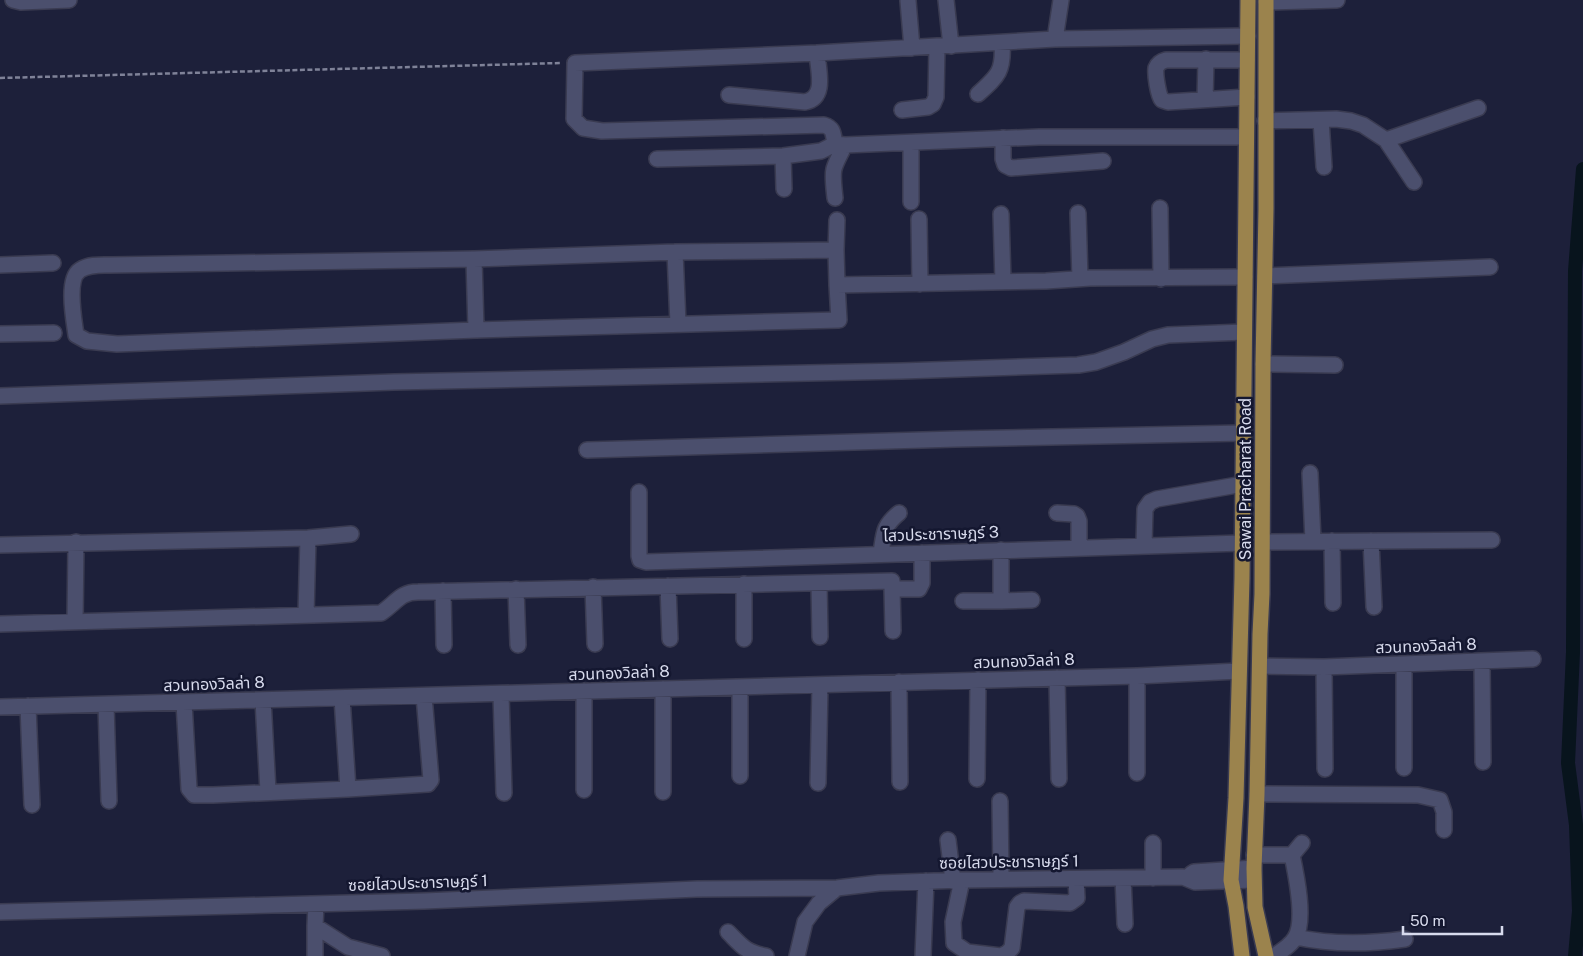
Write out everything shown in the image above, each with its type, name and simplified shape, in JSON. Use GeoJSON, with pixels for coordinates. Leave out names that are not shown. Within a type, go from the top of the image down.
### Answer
{"type":"FeatureCollection","features":[{"type":"Feature","properties":{"kind":"main road","name":"Sawai Pracharat Road"},"geometry":{"type":"LineString","coordinates":[[1242,956],[1231,875],[1236,798],[1242,543],[1248,0]]}},
{"type":"Feature","properties":{"kind":"main road","name":"Sawai Pracharat Road"},"geometry":{"type":"LineString","coordinates":[[1266,1],[1266,209],[1262,542],[1254,868],[1255,907],[1266,956]]}},
{"type":"Feature","properties":{"kind":"main road"},"geometry":{"type":"LineString","coordinates":[[1234,818],[1256,819]]}},
{"type":"Feature","properties":{"kind":"street"},"geometry":{"type":"LineString","coordinates":[[13,0],[21,2],[70,0]]}},
{"type":"Feature","properties":{"kind":"street"},"geometry":{"type":"LineString","coordinates":[[902,110],[928,107],[934,104],[944,46],[946,0]]}},
{"type":"Feature","properties":{"kind":"street"},"geometry":{"type":"LineString","coordinates":[[1055,40],[1061,0]]}},
{"type":"Feature","properties":{"kind":"street"},"geometry":{"type":"LineString","coordinates":[[1266,1],[1337,0]]}},
{"type":"Feature","properties":{"kind":"street"},"geometry":{"type":"LineString","coordinates":[[908,1],[912,48]]}},
{"type":"Feature","properties":{"kind":"street"},"geometry":{"type":"LineString","coordinates":[[835,198],[832,172],[840,144],[830,127],[824,125],[602,132],[582,128],[574,119],[575,63],[817,53],[1055,40],[1248,36]]}},
{"type":"Feature","properties":{"kind":"street"},"geometry":{"type":"LineString","coordinates":[[978,94],[996,78],[1001,70],[1002,43]]}},
{"type":"Feature","properties":{"kind":"street"},"geometry":{"type":"LineString","coordinates":[[729,95],[805,102],[812,101],[818,96],[820,89],[817,53]]}},
{"type":"Feature","properties":{"kind":"street"},"geometry":{"type":"LineString","coordinates":[[1205,100],[1206,59]]}},
{"type":"Feature","properties":{"kind":"street"},"geometry":{"type":"LineString","coordinates":[[1247,60],[1166,60],[1159,63],[1156,68],[1159,96],[1162,100],[1168,102],[1247,97]]}},
{"type":"Feature","properties":{"kind":"street"},"geometry":{"type":"LineString","coordinates":[[1386,140],[1478,108]]}},
{"type":"Feature","properties":{"kind":"street"},"geometry":{"type":"LineString","coordinates":[[1265,120],[1351,120],[1363,125],[1386,140],[1414,182]]}},
{"type":"Feature","properties":{"kind":"street"},"geometry":{"type":"LineString","coordinates":[[1321,120],[1324,166]]}},
{"type":"Feature","properties":{"kind":"street"},"geometry":{"type":"LineString","coordinates":[[657,159],[783,156],[821,151],[840,144],[911,144],[1003,138],[1246,137]]}},
{"type":"Feature","properties":{"kind":"street"},"geometry":{"type":"LineString","coordinates":[[1003,138],[1003,159],[1005,164],[1011,168],[1103,161]]}},
{"type":"Feature","properties":{"kind":"street"},"geometry":{"type":"LineString","coordinates":[[911,144],[911,202]]}},
{"type":"Feature","properties":{"kind":"street"},"geometry":{"type":"LineString","coordinates":[[783,156],[784,189]]}},
{"type":"Feature","properties":{"kind":"street"},"geometry":{"type":"LineString","coordinates":[[1160,208],[1161,279]]}},
{"type":"Feature","properties":{"kind":"street"},"geometry":{"type":"LineString","coordinates":[[1078,213],[1080,279]]}},
{"type":"Feature","properties":{"kind":"street"},"geometry":{"type":"LineString","coordinates":[[1001,214],[1003,282]]}},
{"type":"Feature","properties":{"kind":"street"},"geometry":{"type":"LineString","coordinates":[[919,219],[920,284]]}},
{"type":"Feature","properties":{"kind":"street"},"geometry":{"type":"LineString","coordinates":[[836,250],[92,266],[79,270],[73,279],[73,306],[76,335],[87,341],[117,344],[476,330],[839,320],[836,250],[837,220]]}},
{"type":"Feature","properties":{"kind":"street"},"geometry":{"type":"LineString","coordinates":[[675,252],[678,324]]}},
{"type":"Feature","properties":{"kind":"street"},"geometry":{"type":"LineString","coordinates":[[474,259],[476,330]]}},
{"type":"Feature","properties":{"kind":"street"},"geometry":{"type":"LineString","coordinates":[[0,265],[53,263]]}},
{"type":"Feature","properties":{"kind":"street"},"geometry":{"type":"LineString","coordinates":[[1265,276],[1490,267]]}},
{"type":"Feature","properties":{"kind":"street"},"geometry":{"type":"LineString","coordinates":[[837,285],[1245,277]]}},
{"type":"Feature","properties":{"kind":"street"},"geometry":{"type":"LineString","coordinates":[[0,396],[394,382],[825,373],[1078,365],[1096,362],[1152,339],[1168,335],[1244,332]]}},
{"type":"Feature","properties":{"kind":"street"},"geometry":{"type":"LineString","coordinates":[[0,334],[54,333]]}},
{"type":"Feature","properties":{"kind":"street"},"geometry":{"type":"LineString","coordinates":[[1263,364],[1335,365]]}},
{"type":"Feature","properties":{"kind":"street"},"geometry":{"type":"LineString","coordinates":[[587,450],[1243,433]]}},
{"type":"Feature","properties":{"kind":"street"},"geometry":{"type":"LineString","coordinates":[[1310,473],[1313,541]]}},
{"type":"Feature","properties":{"kind":"street"},"geometry":{"type":"LineString","coordinates":[[1144,545],[1146,509],[1150,502],[1157,499],[1243,484]]}},
{"type":"Feature","properties":{"kind":"street","name":"ไสวประชาราษฎร์ 3"},"geometry":{"type":"LineString","coordinates":[[639,492],[640,560],[1242,543]]}},
{"type":"Feature","properties":{"kind":"street"},"geometry":{"type":"LineString","coordinates":[[881,553],[885,527],[899,513]]}},
{"type":"Feature","properties":{"kind":"street"},"geometry":{"type":"LineString","coordinates":[[1057,513],[1074,514],[1077,516],[1079,522],[1079,548]]}},
{"type":"Feature","properties":{"kind":"street"},"geometry":{"type":"LineString","coordinates":[[0,545],[308,538],[351,534]]}},
{"type":"Feature","properties":{"kind":"street"},"geometry":{"type":"LineString","coordinates":[[306,615],[308,538]]}},
{"type":"Feature","properties":{"kind":"street"},"geometry":{"type":"LineString","coordinates":[[1262,542],[1492,540]]}},
{"type":"Feature","properties":{"kind":"street"},"geometry":{"type":"LineString","coordinates":[[1332,541],[1333,603]]}},
{"type":"Feature","properties":{"kind":"street"},"geometry":{"type":"LineString","coordinates":[[1371,541],[1374,607]]}},
{"type":"Feature","properties":{"kind":"street"},"geometry":{"type":"LineString","coordinates":[[74,622],[76,542]]}},
{"type":"Feature","properties":{"kind":"street"},"geometry":{"type":"LineString","coordinates":[[1001,601],[1002,550]]}},
{"type":"Feature","properties":{"kind":"street"},"geometry":{"type":"LineString","coordinates":[[892,589],[919,589],[922,584],[922,553]]}},
{"type":"Feature","properties":{"kind":"street"},"geometry":{"type":"LineString","coordinates":[[0,624],[381,613],[389,608],[399,597],[409,592],[892,582],[893,631]]}},
{"type":"Feature","properties":{"kind":"street"},"geometry":{"type":"LineString","coordinates":[[744,584],[744,639]]}},
{"type":"Feature","properties":{"kind":"street"},"geometry":{"type":"LineString","coordinates":[[819,584],[820,637]]}},
{"type":"Feature","properties":{"kind":"street"},"geometry":{"type":"LineString","coordinates":[[668,586],[670,639]]}},
{"type":"Feature","properties":{"kind":"street"},"geometry":{"type":"LineString","coordinates":[[593,587],[595,644]]}},
{"type":"Feature","properties":{"kind":"street"},"geometry":{"type":"LineString","coordinates":[[516,589],[518,645]]}},
{"type":"Feature","properties":{"kind":"street"},"geometry":{"type":"LineString","coordinates":[[443,591],[444,646]]}},
{"type":"Feature","properties":{"kind":"street"},"geometry":{"type":"LineString","coordinates":[[963,601],[1032,600]]}},
{"type":"Feature","properties":{"kind":"street","name":"สวนทองวิลล่า 8"},"geometry":{"type":"LineString","coordinates":[[1260,666],[1324,667],[1533,659]]}},
{"type":"Feature","properties":{"kind":"street"},"geometry":{"type":"LineString","coordinates":[[1482,662],[1482,762]]}},
{"type":"Feature","properties":{"kind":"street"},"geometry":{"type":"LineString","coordinates":[[1404,664],[1404,768]]}},
{"type":"Feature","properties":{"kind":"street"},"geometry":{"type":"LineString","coordinates":[[1324,667],[1326,769]]}},
{"type":"Feature","properties":{"kind":"street","name":"สวนทองวิลล่า 8"},"geometry":{"type":"LineString","coordinates":[[0,707],[1136,676],[1239,671]]}},
{"type":"Feature","properties":{"kind":"street"},"geometry":{"type":"LineString","coordinates":[[1136,676],[1137,773]]}},
{"type":"Feature","properties":{"kind":"street"},"geometry":{"type":"LineString","coordinates":[[1057,678],[1059,779]]}},
{"type":"Feature","properties":{"kind":"street"},"geometry":{"type":"LineString","coordinates":[[977,779],[978,680]]}},
{"type":"Feature","properties":{"kind":"street"},"geometry":{"type":"LineString","coordinates":[[899,682],[900,782]]}},
{"type":"Feature","properties":{"kind":"street"},"geometry":{"type":"LineString","coordinates":[[818,784],[820,685]]}},
{"type":"Feature","properties":{"kind":"street"},"geometry":{"type":"LineString","coordinates":[[740,687],[740,776]]}},
{"type":"Feature","properties":{"kind":"street"},"geometry":{"type":"LineString","coordinates":[[663,689],[663,792]]}},
{"type":"Feature","properties":{"kind":"street"},"geometry":{"type":"LineString","coordinates":[[584,691],[584,790]]}},
{"type":"Feature","properties":{"kind":"street"},"geometry":{"type":"LineString","coordinates":[[501,694],[504,793]]}},
{"type":"Feature","properties":{"kind":"street"},"geometry":{"type":"LineString","coordinates":[[184,703],[189,788],[194,795],[428,784],[431,780],[424,696]]}},
{"type":"Feature","properties":{"kind":"street"},"geometry":{"type":"LineString","coordinates":[[342,698],[348,789]]}},
{"type":"Feature","properties":{"kind":"street"},"geometry":{"type":"LineString","coordinates":[[263,700],[268,791]]}},
{"type":"Feature","properties":{"kind":"street"},"geometry":{"type":"LineString","coordinates":[[106,705],[109,801]]}},
{"type":"Feature","properties":{"kind":"street"},"geometry":{"type":"LineString","coordinates":[[28,706],[32,805]]}},
{"type":"Feature","properties":{"kind":"street"},"geometry":{"type":"LineString","coordinates":[[1257,794],[1418,795],[1440,800],[1444,812],[1444,830]]}},
{"type":"Feature","properties":{"kind":"street"},"geometry":{"type":"LineString","coordinates":[[1000,801],[1002,879]]}},
{"type":"Feature","properties":{"kind":"street"},"geometry":{"type":"LineString","coordinates":[[948,840],[958,880],[953,922],[954,943],[967,952],[1001,956],[1008,953],[1012,948],[1017,907],[1020,903],[1024,901],[1070,903],[1077,898],[1076,878]]}},
{"type":"Feature","properties":{"kind":"street"},"geometry":{"type":"LineString","coordinates":[[1152,878],[1153,843]]}},
{"type":"Feature","properties":{"kind":"street","name":"ซอยไสวประชาราษฎร์ 1"},"geometry":{"type":"LineString","coordinates":[[0,912],[425,901],[697,889],[837,888],[879,883],[958,880],[1183,878],[1194,872],[1231,875],[1254,868],[1297,849],[1301,914],[1296,937]]}},
{"type":"Feature","properties":{"kind":"street"},"geometry":{"type":"LineString","coordinates":[[1123,878],[1125,924]]}},
{"type":"Feature","properties":{"kind":"street"},"geometry":{"type":"LineString","coordinates":[[923,956],[926,881]]}},
{"type":"Feature","properties":{"kind":"street"},"geometry":{"type":"LineString","coordinates":[[797,956],[806,922],[819,903],[837,888]]}},
{"type":"Feature","properties":{"kind":"street"},"geometry":{"type":"LineString","coordinates":[[315,956],[316,904]]}},
{"type":"Feature","properties":{"kind":"street"},"geometry":{"type":"LineString","coordinates":[[316,926],[348,947],[382,956]]}},
{"type":"Feature","properties":{"kind":"street"},"geometry":{"type":"LineString","coordinates":[[728,932],[751,953],[766,956]]}},
{"type":"Feature","properties":{"kind":"street"},"geometry":{"type":"LineString","coordinates":[[1274,956],[1284,950],[1296,937],[1335,943],[1378,943],[1405,939]]}},
{"type":"Feature","properties":{"kind":"path"},"geometry":{"type":"LineString","coordinates":[[0,78],[575,63]]}},
{"type":"Feature","properties":{"kind":"waterway"},"geometry":{"type":"LineString","coordinates":[[1575,956],[1579,911],[1576,825],[1568,763],[1573,652],[1575,271],[1583,169]]}}]}
